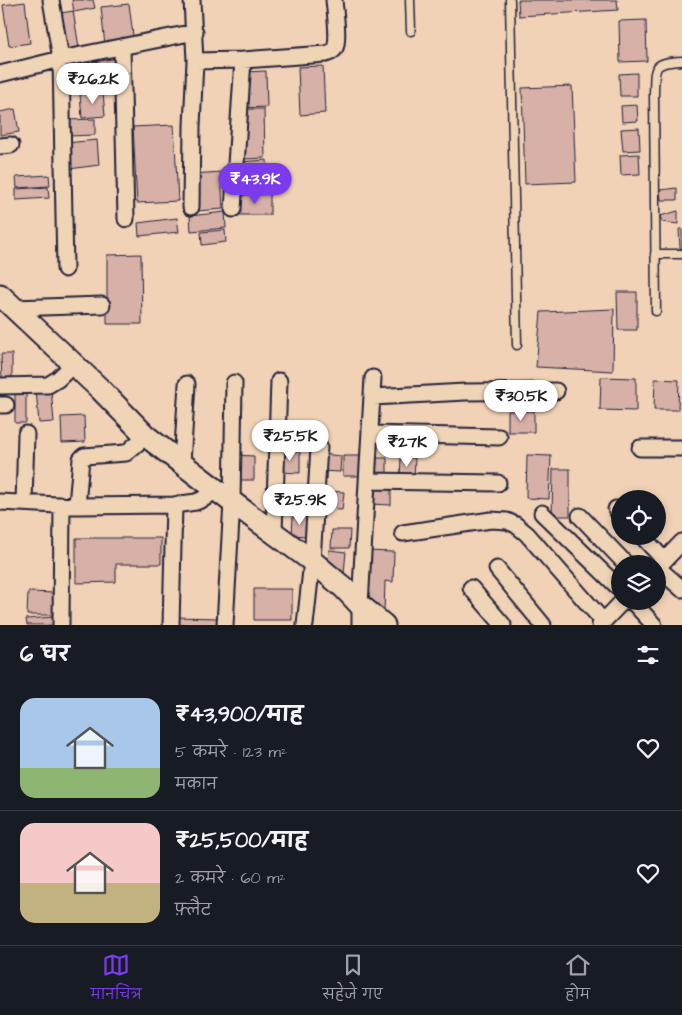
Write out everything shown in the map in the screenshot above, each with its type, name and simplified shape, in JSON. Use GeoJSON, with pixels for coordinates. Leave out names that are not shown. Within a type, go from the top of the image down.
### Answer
{"type":"FeatureCollection","features":[{"type":"Feature","properties":{"kind":"street"},"geometry":{"type":"LineString","coordinates":[[51,0],[61,59],[65,269]]}},
{"type":"Feature","properties":{"kind":"street"},"geometry":{"type":"LineString","coordinates":[[191,207],[195,61],[192,0]]}},
{"type":"Feature","properties":{"kind":"street"},"geometry":{"type":"LineString","coordinates":[[195,61],[243,60],[332,53],[337,40],[334,0]]}},
{"type":"Feature","properties":{"kind":"street"},"geometry":{"type":"LineString","coordinates":[[0,74],[61,59],[194,32]]}},
{"type":"Feature","properties":{"kind":"street"},"geometry":{"type":"LineString","coordinates":[[122,47],[126,219]]}},
{"type":"Feature","properties":{"kind":"street"},"geometry":{"type":"LineString","coordinates":[[233,209],[243,60]]}},
{"type":"Feature","properties":{"kind":"street"},"geometry":{"type":"LineString","coordinates":[[7,301],[102,305]]}},
{"type":"Feature","properties":{"kind":"street"},"geometry":{"type":"LineString","coordinates":[[7,301],[146,436],[312,561],[344,588],[360,615],[384,625]]}},
{"type":"Feature","properties":{"kind":"street"},"geometry":{"type":"LineString","coordinates":[[0,386],[48,385],[58,379],[74,364]]}},
{"type":"Feature","properties":{"kind":"street"},"geometry":{"type":"LineString","coordinates":[[360,615],[373,378]]}},
{"type":"Feature","properties":{"kind":"street"},"geometry":{"type":"LineString","coordinates":[[274,532],[279,381]]}},
{"type":"Feature","properties":{"kind":"street"},"geometry":{"type":"LineString","coordinates":[[225,625],[224,496],[234,383]]}},
{"type":"Feature","properties":{"kind":"street"},"geometry":{"type":"LineString","coordinates":[[182,464],[187,384]]}},
{"type":"Feature","properties":{"kind":"street"},"geometry":{"type":"LineString","coordinates":[[373,397],[465,392],[556,391]]}},
{"type":"Feature","properties":{"kind":"street"},"geometry":{"type":"LineString","coordinates":[[24,503],[26,434]]}},
{"type":"Feature","properties":{"kind":"street"},"geometry":{"type":"LineString","coordinates":[[371,434],[499,438]]}},
{"type":"Feature","properties":{"kind":"street"},"geometry":{"type":"LineString","coordinates":[[61,625],[70,505],[81,459],[84,456],[126,453],[146,436]]}},
{"type":"Feature","properties":{"kind":"street"},"geometry":{"type":"LineString","coordinates":[[305,625],[312,561],[319,447]]}},
{"type":"Feature","properties":{"kind":"street"},"geometry":{"type":"LineString","coordinates":[[640,448],[682,448]]}},
{"type":"Feature","properties":{"kind":"street"},"geometry":{"type":"LineString","coordinates":[[368,481],[498,483]]}},
{"type":"Feature","properties":{"kind":"street"},"geometry":{"type":"LineString","coordinates":[[0,502],[70,505],[174,505],[224,496]]}},
{"type":"Feature","properties":{"kind":"street"},"geometry":{"type":"LineString","coordinates":[[171,625],[174,505]]}},
{"type":"Feature","properties":{"kind":"street"},"geometry":{"type":"LineString","coordinates":[[542,513],[611,580]]}},
{"type":"Feature","properties":{"kind":"street"},"geometry":{"type":"LineString","coordinates":[[580,516],[617,555]]}},
{"type":"Feature","properties":{"kind":"street"},"geometry":{"type":"LineString","coordinates":[[403,533],[491,520],[507,521],[516,524],[608,621],[616,610]]}},
{"type":"Feature","properties":{"kind":"street"},"geometry":{"type":"LineString","coordinates":[[666,559],[682,542]]}},
{"type":"Feature","properties":{"kind":"street"},"geometry":{"type":"LineString","coordinates":[[497,569],[542,625]]}},
{"type":"Feature","properties":{"kind":"street"},"geometry":{"type":"LineString","coordinates":[[666,572],[682,589]]}},
{"type":"Feature","properties":{"kind":"street"},"geometry":{"type":"LineString","coordinates":[[471,588],[503,625]]}},
{"type":"Feature","properties":{"kind":"street"},"geometry":{"type":"LineString","coordinates":[[640,610],[654,625]]}},
{"type":"Feature","properties":{"kind":"lane"},"geometry":{"type":"LineString","coordinates":[[410,0],[411,31]]}},
{"type":"Feature","properties":{"kind":"lane"},"geometry":{"type":"LineString","coordinates":[[510,0],[517,345]]}},
{"type":"Feature","properties":{"kind":"lane"},"geometry":{"type":"LineString","coordinates":[[656,311],[655,71],[663,63],[682,61]]}},
{"type":"Feature","properties":{"kind":"lane"},"geometry":{"type":"LineString","coordinates":[[655,254],[682,254]]}},
{"type":"Feature","properties":{"kind":"building"},"geometry":{"type":"Polygon","coordinates":[[[72,0],[93,0],[95,8],[74,12],[72,0]]]}},
{"type":"Feature","properties":{"kind":"building"},"geometry":{"type":"Polygon","coordinates":[[[518,0],[617,0],[618,10],[519,16],[518,0]]]}},
{"type":"Feature","properties":{"kind":"building"},"geometry":{"type":"Polygon","coordinates":[[[25,2],[30,43],[9,46],[3,5],[25,2]]]}},
{"type":"Feature","properties":{"kind":"building"},"geometry":{"type":"Polygon","coordinates":[[[129,4],[134,43],[105,46],[101,7],[129,4]]]}},
{"type":"Feature","properties":{"kind":"building"},"geometry":{"type":"Polygon","coordinates":[[[73,11],[80,53],[68,55],[61,13],[73,11]]]}},
{"type":"Feature","properties":{"kind":"building"},"geometry":{"type":"Polygon","coordinates":[[[646,20],[647,61],[620,62],[619,21],[646,20]]]}},
{"type":"Feature","properties":{"kind":"building"},"geometry":{"type":"Polygon","coordinates":[[[117,58],[117,78],[95,81],[95,62],[117,58]]]}},
{"type":"Feature","properties":{"kind":"building"},"geometry":{"type":"Polygon","coordinates":[[[93,66],[92,84],[66,89],[65,71],[93,66]]]}},
{"type":"Feature","properties":{"kind":"building"},"geometry":{"type":"Polygon","coordinates":[[[323,66],[325,113],[300,115],[298,67],[323,66]]]}},
{"type":"Feature","properties":{"kind":"building"},"geometry":{"type":"Polygon","coordinates":[[[266,71],[267,107],[242,108],[244,72],[266,71]]]}},
{"type":"Feature","properties":{"kind":"building"},"geometry":{"type":"Polygon","coordinates":[[[637,73],[637,96],[620,96],[619,74],[637,73]]]}},
{"type":"Feature","properties":{"kind":"building"},"geometry":{"type":"Polygon","coordinates":[[[572,86],[576,182],[525,184],[522,88],[572,86]]]}},
{"type":"Feature","properties":{"kind":"building"},"geometry":{"type":"Polygon","coordinates":[[[103,92],[105,116],[82,118],[80,94],[103,92]]]}},
{"type":"Feature","properties":{"kind":"building"},"geometry":{"type":"Polygon","coordinates":[[[637,105],[638,121],[622,122],[621,106],[637,105]]]}},
{"type":"Feature","properties":{"kind":"building"},"geometry":{"type":"Polygon","coordinates":[[[15,109],[19,132],[0,135],[0,112],[15,109]]]}},
{"type":"Feature","properties":{"kind":"building"},"geometry":{"type":"Polygon","coordinates":[[[243,109],[264,109],[265,158],[244,159],[243,109]]]}},
{"type":"Feature","properties":{"kind":"building"},"geometry":{"type":"Polygon","coordinates":[[[95,119],[95,135],[69,136],[68,120],[95,119]]]}},
{"type":"Feature","properties":{"kind":"building"},"geometry":{"type":"Polygon","coordinates":[[[174,125],[178,201],[137,203],[133,127],[174,125]]]}},
{"type":"Feature","properties":{"kind":"building"},"geometry":{"type":"Polygon","coordinates":[[[639,128],[640,150],[623,151],[621,129],[639,128]]]}},
{"type":"Feature","properties":{"kind":"building"},"geometry":{"type":"Polygon","coordinates":[[[97,140],[99,165],[69,169],[66,143],[97,140]]]}},
{"type":"Feature","properties":{"kind":"building"},"geometry":{"type":"Polygon","coordinates":[[[639,154],[640,174],[621,175],[620,155],[639,154]]]}},
{"type":"Feature","properties":{"kind":"building"},"geometry":{"type":"Polygon","coordinates":[[[267,160],[269,190],[242,193],[239,162],[267,160]]]}},
{"type":"Feature","properties":{"kind":"building"},"geometry":{"type":"Polygon","coordinates":[[[221,172],[223,209],[196,211],[193,174],[221,172]]]}},
{"type":"Feature","properties":{"kind":"building"},"geometry":{"type":"Polygon","coordinates":[[[49,175],[50,186],[17,188],[16,177],[49,175]]]}},
{"type":"Feature","properties":{"kind":"building"},"geometry":{"type":"Polygon","coordinates":[[[48,187],[49,198],[16,200],[16,189],[48,187]]]}},
{"type":"Feature","properties":{"kind":"building"},"geometry":{"type":"Polygon","coordinates":[[[677,188],[677,200],[661,200],[660,190],[677,188]]]}},
{"type":"Feature","properties":{"kind":"building"},"geometry":{"type":"Polygon","coordinates":[[[270,194],[270,215],[240,215],[240,195],[270,194]]]}},
{"type":"Feature","properties":{"kind":"building"},"geometry":{"type":"Polygon","coordinates":[[[678,211],[678,224],[662,222],[660,216],[678,211]]]}},
{"type":"Feature","properties":{"kind":"building"},"geometry":{"type":"Polygon","coordinates":[[[225,212],[226,228],[191,231],[190,216],[225,212]]]}},
{"type":"Feature","properties":{"kind":"building"},"geometry":{"type":"Polygon","coordinates":[[[177,218],[179,232],[139,236],[138,223],[177,218]]]}},
{"type":"Feature","properties":{"kind":"building"},"geometry":{"type":"Polygon","coordinates":[[[679,229],[682,229],[682,249],[680,249],[679,229]]]}},
{"type":"Feature","properties":{"kind":"building"},"geometry":{"type":"Polygon","coordinates":[[[225,230],[226,242],[202,245],[201,232],[225,230]]]}},
{"type":"Feature","properties":{"kind":"building"},"geometry":{"type":"Polygon","coordinates":[[[141,254],[142,324],[107,324],[107,255],[141,254]]]}},
{"type":"Feature","properties":{"kind":"building"},"geometry":{"type":"Polygon","coordinates":[[[617,292],[637,292],[637,330],[618,330],[617,292]]]}},
{"type":"Feature","properties":{"kind":"building"},"geometry":{"type":"Polygon","coordinates":[[[614,309],[613,371],[536,367],[541,312],[614,309]]]}},
{"type":"Feature","properties":{"kind":"building"},"geometry":{"type":"Polygon","coordinates":[[[1,354],[12,354],[12,384],[2,384],[1,354]]]}},
{"type":"Feature","properties":{"kind":"building"},"geometry":{"type":"Polygon","coordinates":[[[601,377],[636,378],[636,411],[600,410],[601,377]]]}},
{"type":"Feature","properties":{"kind":"building"},"geometry":{"type":"Polygon","coordinates":[[[655,379],[679,380],[678,410],[654,410],[655,379]]]}},
{"type":"Feature","properties":{"kind":"building"},"geometry":{"type":"Polygon","coordinates":[[[15,386],[26,386],[26,423],[15,423],[15,386]]]}},
{"type":"Feature","properties":{"kind":"building"},"geometry":{"type":"Polygon","coordinates":[[[51,389],[54,422],[39,423],[36,390],[51,389]]]}},
{"type":"Feature","properties":{"kind":"building"},"geometry":{"type":"Polygon","coordinates":[[[508,411],[534,411],[534,432],[508,432],[508,411]]]}},
{"type":"Feature","properties":{"kind":"building"},"geometry":{"type":"Polygon","coordinates":[[[84,416],[85,442],[62,443],[61,417],[84,416]]]}},
{"type":"Feature","properties":{"kind":"building"},"geometry":{"type":"Polygon","coordinates":[[[280,451],[300,452],[300,473],[279,472],[280,451]]]}},
{"type":"Feature","properties":{"kind":"building"},"geometry":{"type":"Polygon","coordinates":[[[321,454],[341,456],[340,472],[320,471],[321,454]]]}},
{"type":"Feature","properties":{"kind":"building"},"geometry":{"type":"Polygon","coordinates":[[[233,455],[254,456],[254,480],[233,480],[233,455]]]}},
{"type":"Feature","properties":{"kind":"building"},"geometry":{"type":"Polygon","coordinates":[[[527,455],[551,456],[549,499],[526,498],[527,455]]]}},
{"type":"Feature","properties":{"kind":"building"},"geometry":{"type":"Polygon","coordinates":[[[343,456],[364,456],[363,476],[343,476],[343,456]]]}},
{"type":"Feature","properties":{"kind":"building"},"geometry":{"type":"Polygon","coordinates":[[[401,457],[415,458],[414,479],[400,479],[401,457]]]}},
{"type":"Feature","properties":{"kind":"building"},"geometry":{"type":"Polygon","coordinates":[[[371,458],[387,458],[387,480],[371,479],[371,458]]]}},
{"type":"Feature","properties":{"kind":"building"},"geometry":{"type":"Polygon","coordinates":[[[553,469],[570,469],[570,516],[552,516],[553,469]]]}},
{"type":"Feature","properties":{"kind":"building"},"geometry":{"type":"Polygon","coordinates":[[[369,485],[391,486],[391,505],[369,504],[369,485]]]}},
{"type":"Feature","properties":{"kind":"building"},"geometry":{"type":"Polygon","coordinates":[[[325,491],[344,492],[342,510],[324,509],[325,491]]]}},
{"type":"Feature","properties":{"kind":"building"},"geometry":{"type":"Polygon","coordinates":[[[293,516],[308,516],[307,536],[292,535],[293,516]]]}},
{"type":"Feature","properties":{"kind":"building"},"geometry":{"type":"Polygon","coordinates":[[[332,530],[350,530],[349,548],[331,548],[332,530]]]}},
{"type":"Feature","properties":{"kind":"building"},"geometry":{"type":"Polygon","coordinates":[[[76,538],[161,538],[161,564],[116,564],[116,582],[76,583],[76,538]]]}},
{"type":"Feature","properties":{"kind":"building"},"geometry":{"type":"Polygon","coordinates":[[[329,550],[346,552],[344,573],[327,572],[329,550]]]}},
{"type":"Feature","properties":{"kind":"building"},"geometry":{"type":"Polygon","coordinates":[[[365,551],[394,552],[393,582],[385,581],[384,614],[363,602],[365,551]]]}},
{"type":"Feature","properties":{"kind":"building"},"geometry":{"type":"Polygon","coordinates":[[[254,589],[292,589],[292,620],[254,620],[254,589]]]}},
{"type":"Feature","properties":{"kind":"building"},"geometry":{"type":"Polygon","coordinates":[[[28,592],[56,593],[55,615],[27,615],[28,592]]]}},
{"type":"Feature","properties":{"kind":"building"},"geometry":{"type":"Polygon","coordinates":[[[55,617],[56,625],[27,625],[26,619],[55,617]]]}},
{"type":"Feature","properties":{"kind":"building"},"geometry":{"type":"Polygon","coordinates":[[[173,617],[221,618],[221,625],[173,625],[173,617]]]}}]}
